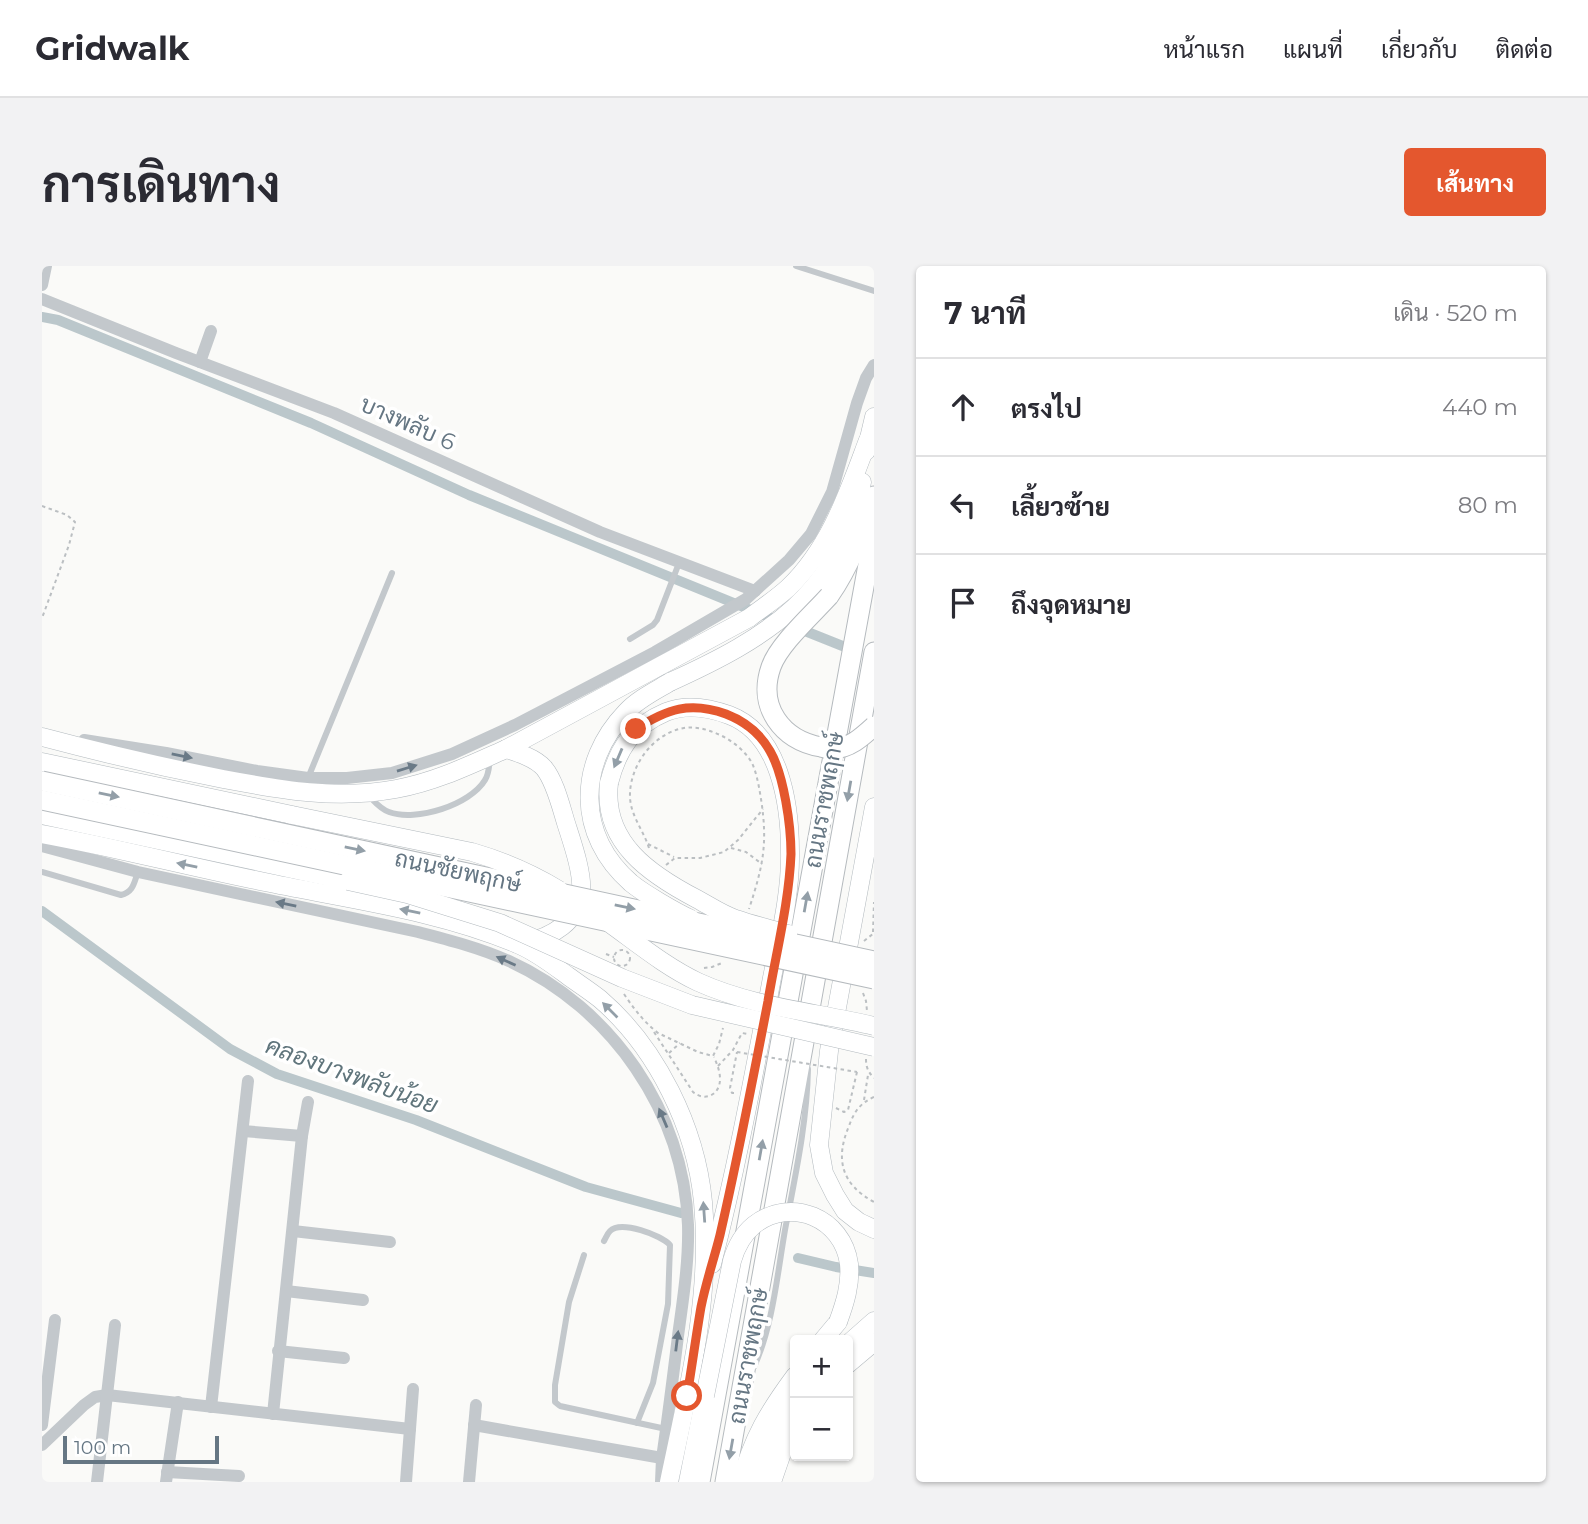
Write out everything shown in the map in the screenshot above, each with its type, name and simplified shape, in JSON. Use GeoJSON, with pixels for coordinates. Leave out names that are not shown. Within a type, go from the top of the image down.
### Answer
{"type":"FeatureCollection","features":[{"type":"Feature","properties":{"kind":"main road"},"geometry":{"type":"LineString","coordinates":[[870,981],[776,953],[687,917],[632,884],[618,869],[597,836],[588,800],[599,751],[609,732],[627,710],[646,695],[713,662],[759,635],[796,607],[829,568],[853,520],[874,417]]}},
{"type":"Feature","properties":{"kind":"main road"},"geometry":{"type":"LineString","coordinates":[[42,735],[101,753],[290,792],[367,793],[429,781],[498,752],[749,618],[787,588],[806,568],[825,541],[841,511],[868,440]]}},
{"type":"Feature","properties":{"kind":"main road"},"geometry":{"type":"LineString","coordinates":[[874,496],[845,570],[829,596],[775,655],[767,679],[768,701],[772,714],[793,737],[806,744],[832,749],[853,744],[874,726]]}},
{"type":"Feature","properties":{"kind":"main road","name":"ถนนราชพฤกษ์"},"geometry":{"type":"LineString","coordinates":[[700,1482],[874,532]]}},
{"type":"Feature","properties":{"kind":"main road","name":"ถนนราชพฤกษ์"},"geometry":{"type":"LineString","coordinates":[[725,1482],[874,652]]}},
{"type":"Feature","properties":{"kind":"main road"},"geometry":{"type":"LineString","coordinates":[[701,1305],[720,1236],[753,1080],[786,902],[791,854],[789,822],[783,786],[770,751],[751,727],[715,710],[693,708],[674,709],[636,729],[622,747],[609,783],[607,797],[612,822],[632,855],[649,871],[674,887],[733,918],[804,938],[867,949]]}},
{"type":"Feature","properties":{"kind":"main road"},"geometry":{"type":"LineString","coordinates":[[498,752],[537,762],[548,774],[578,862],[582,891],[577,909],[561,928],[534,941],[519,944]]}},
{"type":"Feature","properties":{"kind":"main road"},"geometry":{"type":"LineString","coordinates":[[42,762],[500,860],[525,870],[587,906],[670,966],[726,994],[751,1001],[871,1020]]}},
{"type":"Feature","properties":{"kind":"main road","name":"ถนนชัยพฤกษ์"},"geometry":{"type":"LineString","coordinates":[[42,781],[874,961]]}},
{"type":"Feature","properties":{"kind":"main road","name":"ถนนชัยพฤกษ์"},"geometry":{"type":"LineString","coordinates":[[42,800],[870,981]]}},
{"type":"Feature","properties":{"kind":"main road"},"geometry":{"type":"LineString","coordinates":[[874,807],[829,1051],[819,1145],[824,1173],[845,1211],[874,1229]]}},
{"type":"Feature","properties":{"kind":"main road"},"geometry":{"type":"LineString","coordinates":[[42,815],[430,901],[500,923],[622,978],[692,1005],[869,1056]]}},
{"type":"Feature","properties":{"kind":"main road"},"geometry":{"type":"LineString","coordinates":[[42,834],[447,919],[519,944],[600,999],[631,1033],[668,1084],[688,1136],[701,1190],[705,1247],[701,1305],[687,1396],[669,1482]]}},
{"type":"Feature","properties":{"kind":"main road"},"geometry":{"type":"LineString","coordinates":[[688,1482],[732,1261],[737,1246],[752,1226],[772,1215],[810,1215],[824,1221],[842,1241],[847,1254],[849,1281],[838,1322],[827,1335]]}},
{"type":"Feature","properties":{"kind":"main road"},"geometry":{"type":"LineString","coordinates":[[853,1340],[874,1321]]}},
{"type":"Feature","properties":{"kind":"main road"},"geometry":{"type":"LineString","coordinates":[[853,1360],[874,1342]]}},
{"type":"Feature","properties":{"kind":"main road"},"geometry":{"type":"LineString","coordinates":[[741,1482],[762,1424],[790,1383]]}},
{"type":"Feature","properties":{"kind":"main road"},"geometry":{"type":"LineString","coordinates":[[756,1482],[771,1440],[790,1408]]}},
{"type":"Feature","properties":{"kind":"main road"},"geometry":{"type":"LineString","coordinates":[[772,1482],[790,1436]]}},
{"type":"Feature","properties":{"kind":"street"},"geometry":{"type":"LineString","coordinates":[[42,285],[46,266]]}},
{"type":"Feature","properties":{"kind":"street","name":"บางพลับ 6"},"geometry":{"type":"LineString","coordinates":[[42,299],[353,422],[600,532],[751,595]]}},
{"type":"Feature","properties":{"kind":"street"},"geometry":{"type":"LineString","coordinates":[[200,362],[211,331]]}},
{"type":"Feature","properties":{"kind":"street"},"geometry":{"type":"LineString","coordinates":[[42,735],[308,778],[347,778],[392,773],[452,754],[515,725],[713,619],[751,595],[789,560],[811,534],[832,492],[857,403],[874,365]]}},
{"type":"Feature","properties":{"kind":"street"},"geometry":{"type":"LineString","coordinates":[[42,848],[453,942],[510,962],[547,982],[596,1021],[641,1075],[661,1111],[680,1170],[688,1224],[685,1282],[661,1482]]}},
{"type":"Feature","properties":{"kind":"street"},"geometry":{"type":"LineString","coordinates":[[211,1407],[248,1081]]}},
{"type":"Feature","properties":{"kind":"street"},"geometry":{"type":"LineString","coordinates":[[273,1414],[308,1101]]}},
{"type":"Feature","properties":{"kind":"street"},"geometry":{"type":"LineString","coordinates":[[243,1131],[302,1136]]}},
{"type":"Feature","properties":{"kind":"street"},"geometry":{"type":"LineString","coordinates":[[293,1231],[390,1242]]}},
{"type":"Feature","properties":{"kind":"street"},"geometry":{"type":"LineString","coordinates":[[286,1291],[363,1300]]}},
{"type":"Feature","properties":{"kind":"street"},"geometry":{"type":"LineString","coordinates":[[42,1425],[54,1320]]}},
{"type":"Feature","properties":{"kind":"street"},"geometry":{"type":"LineString","coordinates":[[97,1482],[116,1325]]}},
{"type":"Feature","properties":{"kind":"street"},"geometry":{"type":"LineString","coordinates":[[278,1352],[344,1358]]}},
{"type":"Feature","properties":{"kind":"street"},"geometry":{"type":"LineString","coordinates":[[406,1482],[413,1389]]}},
{"type":"Feature","properties":{"kind":"street"},"geometry":{"type":"LineString","coordinates":[[42,1445],[84,1405],[95,1397],[107,1395],[410,1429]]}},
{"type":"Feature","properties":{"kind":"street"},"geometry":{"type":"LineString","coordinates":[[178,1402],[166,1477],[239,1476]]}},
{"type":"Feature","properties":{"kind":"street"},"geometry":{"type":"LineString","coordinates":[[469,1482],[476,1405]]}},
{"type":"Feature","properties":{"kind":"street"},"geometry":{"type":"LineString","coordinates":[[474,1425],[662,1458]]}},
{"type":"Feature","properties":{"kind":"lane"},"geometry":{"type":"LineString","coordinates":[[796,266],[874,292]]}},
{"type":"Feature","properties":{"kind":"lane"},"geometry":{"type":"LineString","coordinates":[[630,639],[657,620],[678,565]]}},
{"type":"Feature","properties":{"kind":"lane"},"geometry":{"type":"LineString","coordinates":[[308,778],[392,573]]}},
{"type":"Feature","properties":{"kind":"lane"},"geometry":{"type":"LineString","coordinates":[[367,793],[379,807],[388,812],[403,816],[434,812],[465,799],[479,788],[498,752]]}},
{"type":"Feature","properties":{"kind":"lane"},"geometry":{"type":"LineString","coordinates":[[42,872],[121,895],[132,890],[138,872]]}},
{"type":"Feature","properties":{"kind":"lane"},"geometry":{"type":"LineString","coordinates":[[604,1241],[610,1231],[625,1227],[649,1233],[670,1245],[668,1304],[652,1388],[637,1423]]}},
{"type":"Feature","properties":{"kind":"lane"},"geometry":{"type":"LineString","coordinates":[[584,1255],[569,1302],[555,1385],[555,1402],[560,1406],[666,1429]]}},
{"type":"Feature","properties":{"kind":"path"},"geometry":{"type":"LineString","coordinates":[[42,506],[67,514],[75,522],[42,618]]}},
{"type":"Feature","properties":{"kind":"path"},"geometry":{"type":"LineString","coordinates":[[649,850],[630,803],[631,782],[640,758],[661,738],[684,728],[708,729],[727,738],[745,753],[753,765],[766,827],[762,864],[745,919]]}},
{"type":"Feature","properties":{"kind":"path"},"geometry":{"type":"LineString","coordinates":[[648,843],[675,858],[700,858],[724,852],[743,834],[763,808]]}},
{"type":"Feature","properties":{"kind":"path"},"geometry":{"type":"LineString","coordinates":[[730,848],[746,852],[762,864]]}},
{"type":"Feature","properties":{"kind":"path"},"geometry":{"type":"LineString","coordinates":[[666,865],[675,858]]}},
{"type":"Feature","properties":{"kind":"path"},"geometry":{"type":"LineString","coordinates":[[867,949],[874,933],[874,902]]}},
{"type":"Feature","properties":{"kind":"path"},"geometry":{"type":"LineString","coordinates":[[627,951],[631,944]]}},
{"type":"Feature","properties":{"kind":"path"},"geometry":{"type":"LineString","coordinates":[[627,951],[631,958],[628,963],[624,966],[616,964],[616,952],[627,951]]}},
{"type":"Feature","properties":{"kind":"path"},"geometry":{"type":"LineString","coordinates":[[698,968],[712,967],[726,960]]}},
{"type":"Feature","properties":{"kind":"path"},"geometry":{"type":"LineString","coordinates":[[870,981],[866,1001],[871,1020]]}},
{"type":"Feature","properties":{"kind":"path"},"geometry":{"type":"LineString","coordinates":[[652,1028],[698,1096],[709,1097],[719,1087],[720,1076],[713,1056]]}},
{"type":"Feature","properties":{"kind":"path"},"geometry":{"type":"LineString","coordinates":[[718,1066],[733,1050],[742,1034],[748,1034],[750,1042]]}},
{"type":"Feature","properties":{"kind":"path"},"geometry":{"type":"LineString","coordinates":[[668,1054],[680,1043]]}},
{"type":"Feature","properties":{"kind":"path"},"geometry":{"type":"LineString","coordinates":[[740,1090],[736,1094],[732,1093],[730,1088],[737,1052],[857,1072],[848,1110],[844,1112],[835,1107],[835,1101]]}},
{"type":"Feature","properties":{"kind":"path"},"geometry":{"type":"LineString","coordinates":[[860,1061],[869,1056],[864,1101]]}},
{"type":"Feature","properties":{"kind":"path"},"geometry":{"type":"LineString","coordinates":[[839,1078],[841,1067]]}},
{"type":"Feature","properties":{"kind":"path"},"geometry":{"type":"LineString","coordinates":[[869,1072],[874,1078]]}},
{"type":"Feature","properties":{"kind":"path"},"geometry":{"type":"LineString","coordinates":[[874,1097],[864,1101],[852,1118],[845,1135],[841,1157],[847,1178],[874,1202]]}},
{"type":"Feature","properties":{"kind":"waterway"},"geometry":{"type":"LineString","coordinates":[[42,317],[58,320],[311,423],[469,495],[780,622]]}},
{"type":"Feature","properties":{"kind":"waterway"},"geometry":{"type":"LineString","coordinates":[[795,627],[855,651]]}},
{"type":"Feature","properties":{"kind":"waterway","name":"คลองบางพลับน้อย"},"geometry":{"type":"LineString","coordinates":[[42,911],[230,1049],[277,1074],[416,1120],[586,1187],[681,1213]]}},
{"type":"Feature","properties":{"kind":"waterway","name":"คลองบางพลับน้อย"},"geometry":{"type":"LineString","coordinates":[[798,1258],[874,1273]]}},
{"type":"Feature","properties":{"kind":"route"},"geometry":{"type":"LineString","coordinates":[[636,729],[674,709],[693,708],[715,710],[751,727],[770,751],[783,786],[789,822],[791,854],[786,902],[753,1080],[720,1236],[701,1305],[687,1396]]}}]}
